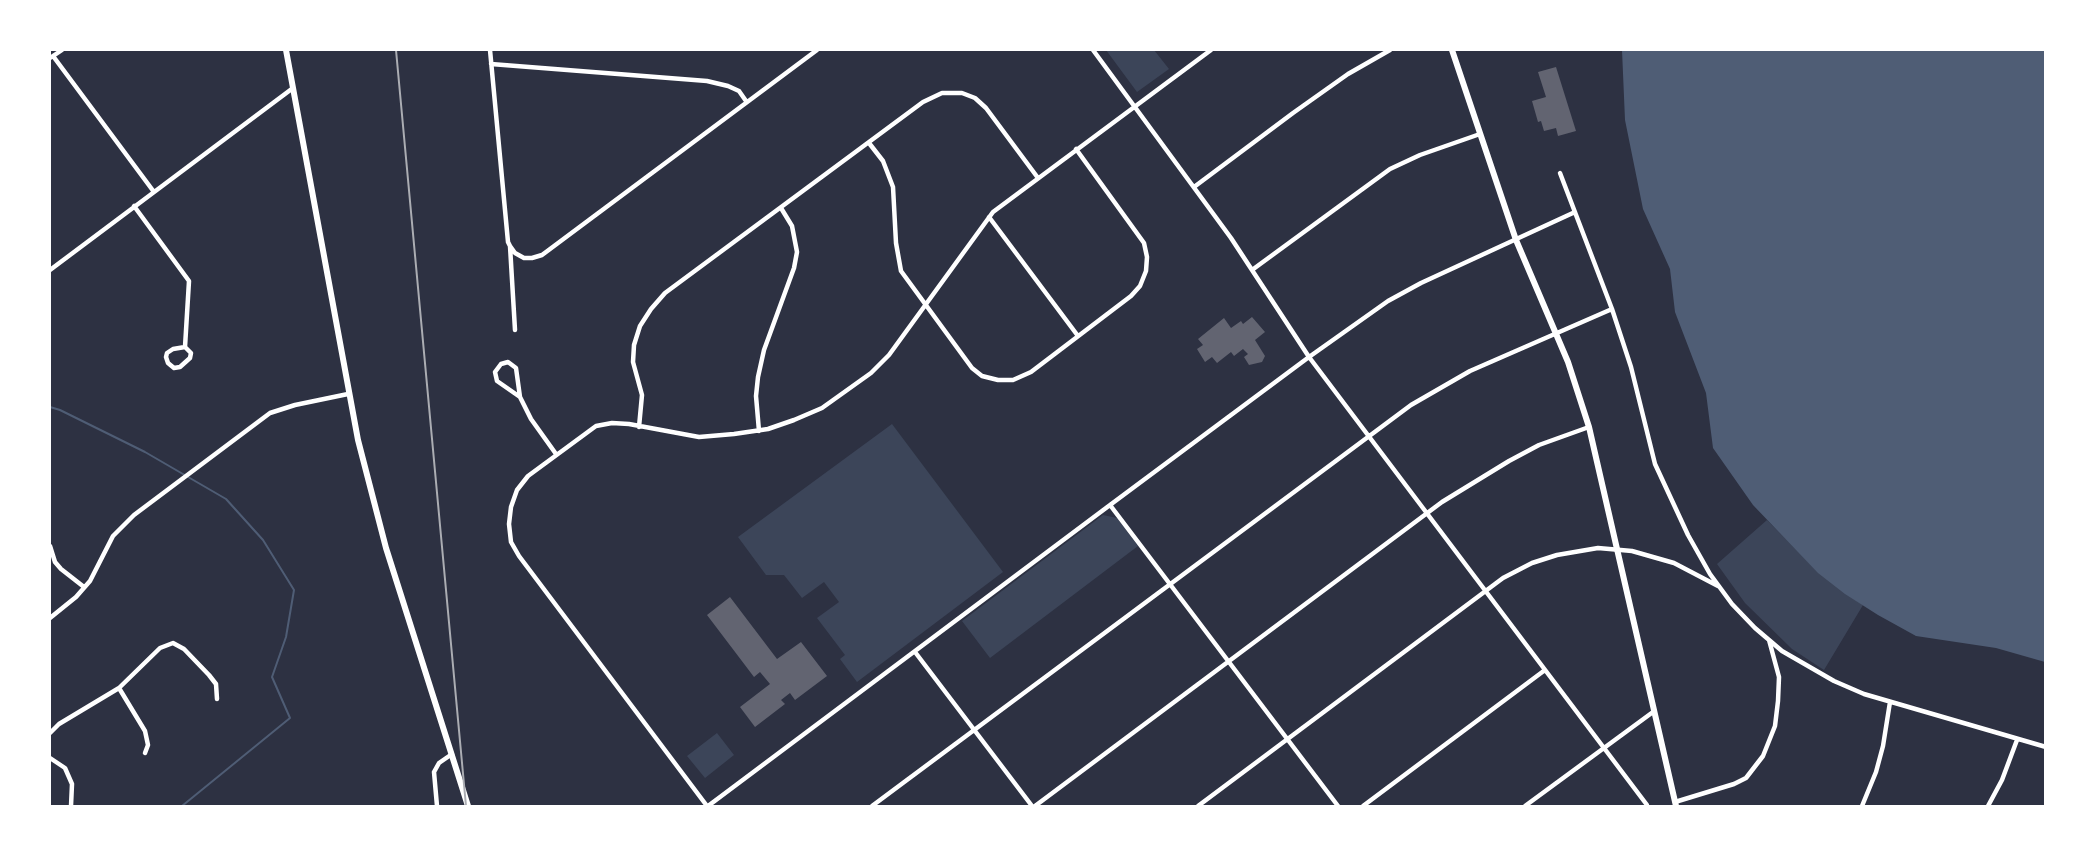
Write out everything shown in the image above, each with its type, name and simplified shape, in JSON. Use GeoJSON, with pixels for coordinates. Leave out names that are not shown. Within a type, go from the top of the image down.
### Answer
{"type":"FeatureCollection","features":[{"type":"Feature","properties":{"kind":"main road"},"geometry":{"type":"LineString","coordinates":[[286,50],[348,394],[386,548],[468,807]]}},
{"type":"Feature","properties":{"kind":"main road"},"geometry":{"type":"LineString","coordinates":[[1452,50],[1516,240],[1568,362],[1589,427],[1675,804]]}},
{"type":"Feature","properties":{"kind":"street"},"geometry":{"type":"LineString","coordinates":[[62,50],[51,57],[154,192]]}},
{"type":"Feature","properties":{"kind":"street"},"geometry":{"type":"LineString","coordinates":[[490,50],[516,330]]}},
{"type":"Feature","properties":{"kind":"street"},"geometry":{"type":"LineString","coordinates":[[510,246],[524,258],[542,255],[817,50]]}},
{"type":"Feature","properties":{"kind":"street"},"geometry":{"type":"LineString","coordinates":[[1093,50],[1194,187],[1309,357],[1647,805]]}},
{"type":"Feature","properties":{"kind":"street"},"geometry":{"type":"LineString","coordinates":[[1211,50],[1076,149],[989,217],[890,355],[851,389],[822,408],[794,420],[734,435],[699,436],[612,423],[596,426],[528,476],[517,490],[511,507],[509,524],[512,542],[519,556],[708,807],[1110,505],[1388,301],[1421,283],[1575,212]]}},
{"type":"Feature","properties":{"kind":"street"},"geometry":{"type":"LineString","coordinates":[[1194,187],[1348,74],[1390,50]]}},
{"type":"Feature","properties":{"kind":"street"},"geometry":{"type":"LineString","coordinates":[[491,64],[707,81],[739,91],[747,101]]}},
{"type":"Feature","properties":{"kind":"street"},"geometry":{"type":"LineString","coordinates":[[50,270],[293,88]]}},
{"type":"Feature","properties":{"kind":"street"},"geometry":{"type":"LineString","coordinates":[[639,427],[642,395],[633,362],[634,345],[640,326],[651,309],[665,293],[923,102],[942,93],[962,93],[975,98],[986,108],[1038,178]]}},
{"type":"Feature","properties":{"kind":"street"},"geometry":{"type":"LineString","coordinates":[[1252,270],[1390,169],[1420,155],[1480,134]]}},
{"type":"Feature","properties":{"kind":"street"},"geometry":{"type":"LineString","coordinates":[[868,143],[882,161],[893,187],[896,243],[901,271],[972,368],[982,376],[998,380],[1013,380],[1031,372],[1131,296],[1140,286],[1146,271],[1147,257],[1144,243],[1076,149]]}},
{"type":"Feature","properties":{"kind":"street"},"geometry":{"type":"LineString","coordinates":[[1560,173],[1612,309],[1642,406],[1648,443],[1655,464],[1688,535],[1710,574],[1732,604],[1769,640],[1808,668],[1834,681],[1864,694],[2046,747]]}},
{"type":"Feature","properties":{"kind":"street"},"geometry":{"type":"LineString","coordinates":[[134,206],[189,281],[185,347],[191,353],[190,358],[180,367],[174,368],[168,363],[167,353],[173,349],[185,347]]}},
{"type":"Feature","properties":{"kind":"street"},"geometry":{"type":"LineString","coordinates":[[759,430],[756,396],[758,377],[764,350],[794,268],[797,252],[792,226],[781,208]]}},
{"type":"Feature","properties":{"kind":"street"},"geometry":{"type":"LineString","coordinates":[[989,217],[1078,336]]}},
{"type":"Feature","properties":{"kind":"street"},"geometry":{"type":"LineString","coordinates":[[872,807],[1434,390],[1470,370],[1612,309]]}},
{"type":"Feature","properties":{"kind":"street"},"geometry":{"type":"LineString","coordinates":[[520,397],[496,381],[495,372],[501,364],[507,362],[516,368],[520,397],[531,419],[556,454]]}},
{"type":"Feature","properties":{"kind":"street"},"geometry":{"type":"LineString","coordinates":[[50,618],[76,597],[90,580],[113,536],[134,514],[270,413],[295,405],[348,394]]}},
{"type":"Feature","properties":{"kind":"street"},"geometry":{"type":"LineString","coordinates":[[915,652],[1033,807],[1427,513],[1476,479],[1539,446],[1589,427]]}},
{"type":"Feature","properties":{"kind":"street"},"geometry":{"type":"LineString","coordinates":[[1110,505],[1338,807]]}},
{"type":"Feature","properties":{"kind":"street"},"geometry":{"type":"LineString","coordinates":[[50,546],[61,569],[84,587]]}},
{"type":"Feature","properties":{"kind":"street"},"geometry":{"type":"LineString","coordinates":[[1198,807],[1503,578],[1532,563],[1557,555],[1598,549],[1632,550],[1674,563],[1720,587]]}},
{"type":"Feature","properties":{"kind":"street"},"geometry":{"type":"LineString","coordinates":[[1675,804],[1746,778],[1763,756],[1775,726],[1778,701],[1779,677],[1769,640]]}},
{"type":"Feature","properties":{"kind":"street"},"geometry":{"type":"LineString","coordinates":[[50,733],[59,724],[118,688],[151,657],[166,645],[173,643],[194,657],[210,675],[216,684],[217,699]]}},
{"type":"Feature","properties":{"kind":"street"},"geometry":{"type":"LineString","coordinates":[[1363,807],[1545,670]]}},
{"type":"Feature","properties":{"kind":"street"},"geometry":{"type":"LineString","coordinates":[[118,688],[145,730],[148,745],[145,753]]}},
{"type":"Feature","properties":{"kind":"street"},"geometry":{"type":"LineString","coordinates":[[1862,807],[1879,764],[1890,702]]}},
{"type":"Feature","properties":{"kind":"street"},"geometry":{"type":"LineString","coordinates":[[1526,807],[1603,747],[1653,712]]}},
{"type":"Feature","properties":{"kind":"street"},"geometry":{"type":"LineString","coordinates":[[1988,807],[2002,780],[2017,740]]}},
{"type":"Feature","properties":{"kind":"street"},"geometry":{"type":"LineString","coordinates":[[437,807],[434,772],[439,763],[452,754]]}},
{"type":"Feature","properties":{"kind":"street"},"geometry":{"type":"LineString","coordinates":[[50,758],[65,768],[72,783],[71,807]]}},
{"type":"Feature","properties":{"kind":"shaded area"},"geometry":{"type":"Polygon","coordinates":[[[1106,50],[1154,50],[1169,69],[1137,92],[1106,50]]]}},
{"type":"Feature","properties":{"kind":"shaded area"},"geometry":{"type":"Polygon","coordinates":[[[1622,50],[2045,50],[2045,662],[1996,648],[1916,636],[1845,594],[1818,573],[1753,505],[1713,448],[1706,393],[1675,312],[1670,269],[1643,209],[1625,120],[1622,50]]]}},
{"type":"Feature","properties":{"kind":"shaded area"},"geometry":{"type":"Polygon","coordinates":[[[892,424],[1003,572],[857,682],[840,659],[845,655],[817,618],[839,602],[824,582],[802,598],[784,575],[766,575],[738,537],[892,424]]]}},
{"type":"Feature","properties":{"kind":"shaded area"},"geometry":{"type":"Polygon","coordinates":[[[1103,515],[1117,518],[1138,546],[990,658],[962,621],[1103,515]]]}},
{"type":"Feature","properties":{"kind":"shaded area"},"geometry":{"type":"Polygon","coordinates":[[[1767,520],[1818,572],[1863,605],[1824,670],[1792,649],[1745,603],[1717,564],[1767,520]]]}},
{"type":"Feature","properties":{"kind":"shaded area"},"geometry":{"type":"Polygon","coordinates":[[[717,733],[734,755],[705,778],[687,756],[717,733]]]}},
{"type":"Feature","properties":{"kind":"building"},"geometry":{"type":"Polygon","coordinates":[[[1556,67],[1576,131],[1558,136],[1556,128],[1544,131],[1541,121],[1538,122],[1532,101],[1546,97],[1538,72],[1556,67]]]}},
{"type":"Feature","properties":{"kind":"building"},"geometry":{"type":"Polygon","coordinates":[[[1252,317],[1265,332],[1255,340],[1265,356],[1262,362],[1249,365],[1244,357],[1248,354],[1243,349],[1234,356],[1231,352],[1217,363],[1212,357],[1205,362],[1197,349],[1203,345],[1198,339],[1224,318],[1231,328],[1241,321],[1243,324],[1252,317]]]}},
{"type":"Feature","properties":{"kind":"building"},"geometry":{"type":"Polygon","coordinates":[[[730,597],[777,659],[801,642],[827,676],[795,700],[790,693],[781,700],[785,704],[755,727],[740,707],[770,684],[760,672],[754,677],[707,615],[730,597]]]}},
{"type":"Feature","properties":{"kind":"waterway"},"geometry":{"type":"LineString","coordinates":[[50,407],[145,452],[226,499],[263,540],[294,590],[286,637],[272,677],[290,718],[182,806]]}},
{"type":"Feature","properties":{"kind":"railway"},"geometry":{"type":"LineString","coordinates":[[396,50],[466,806]]}}]}
